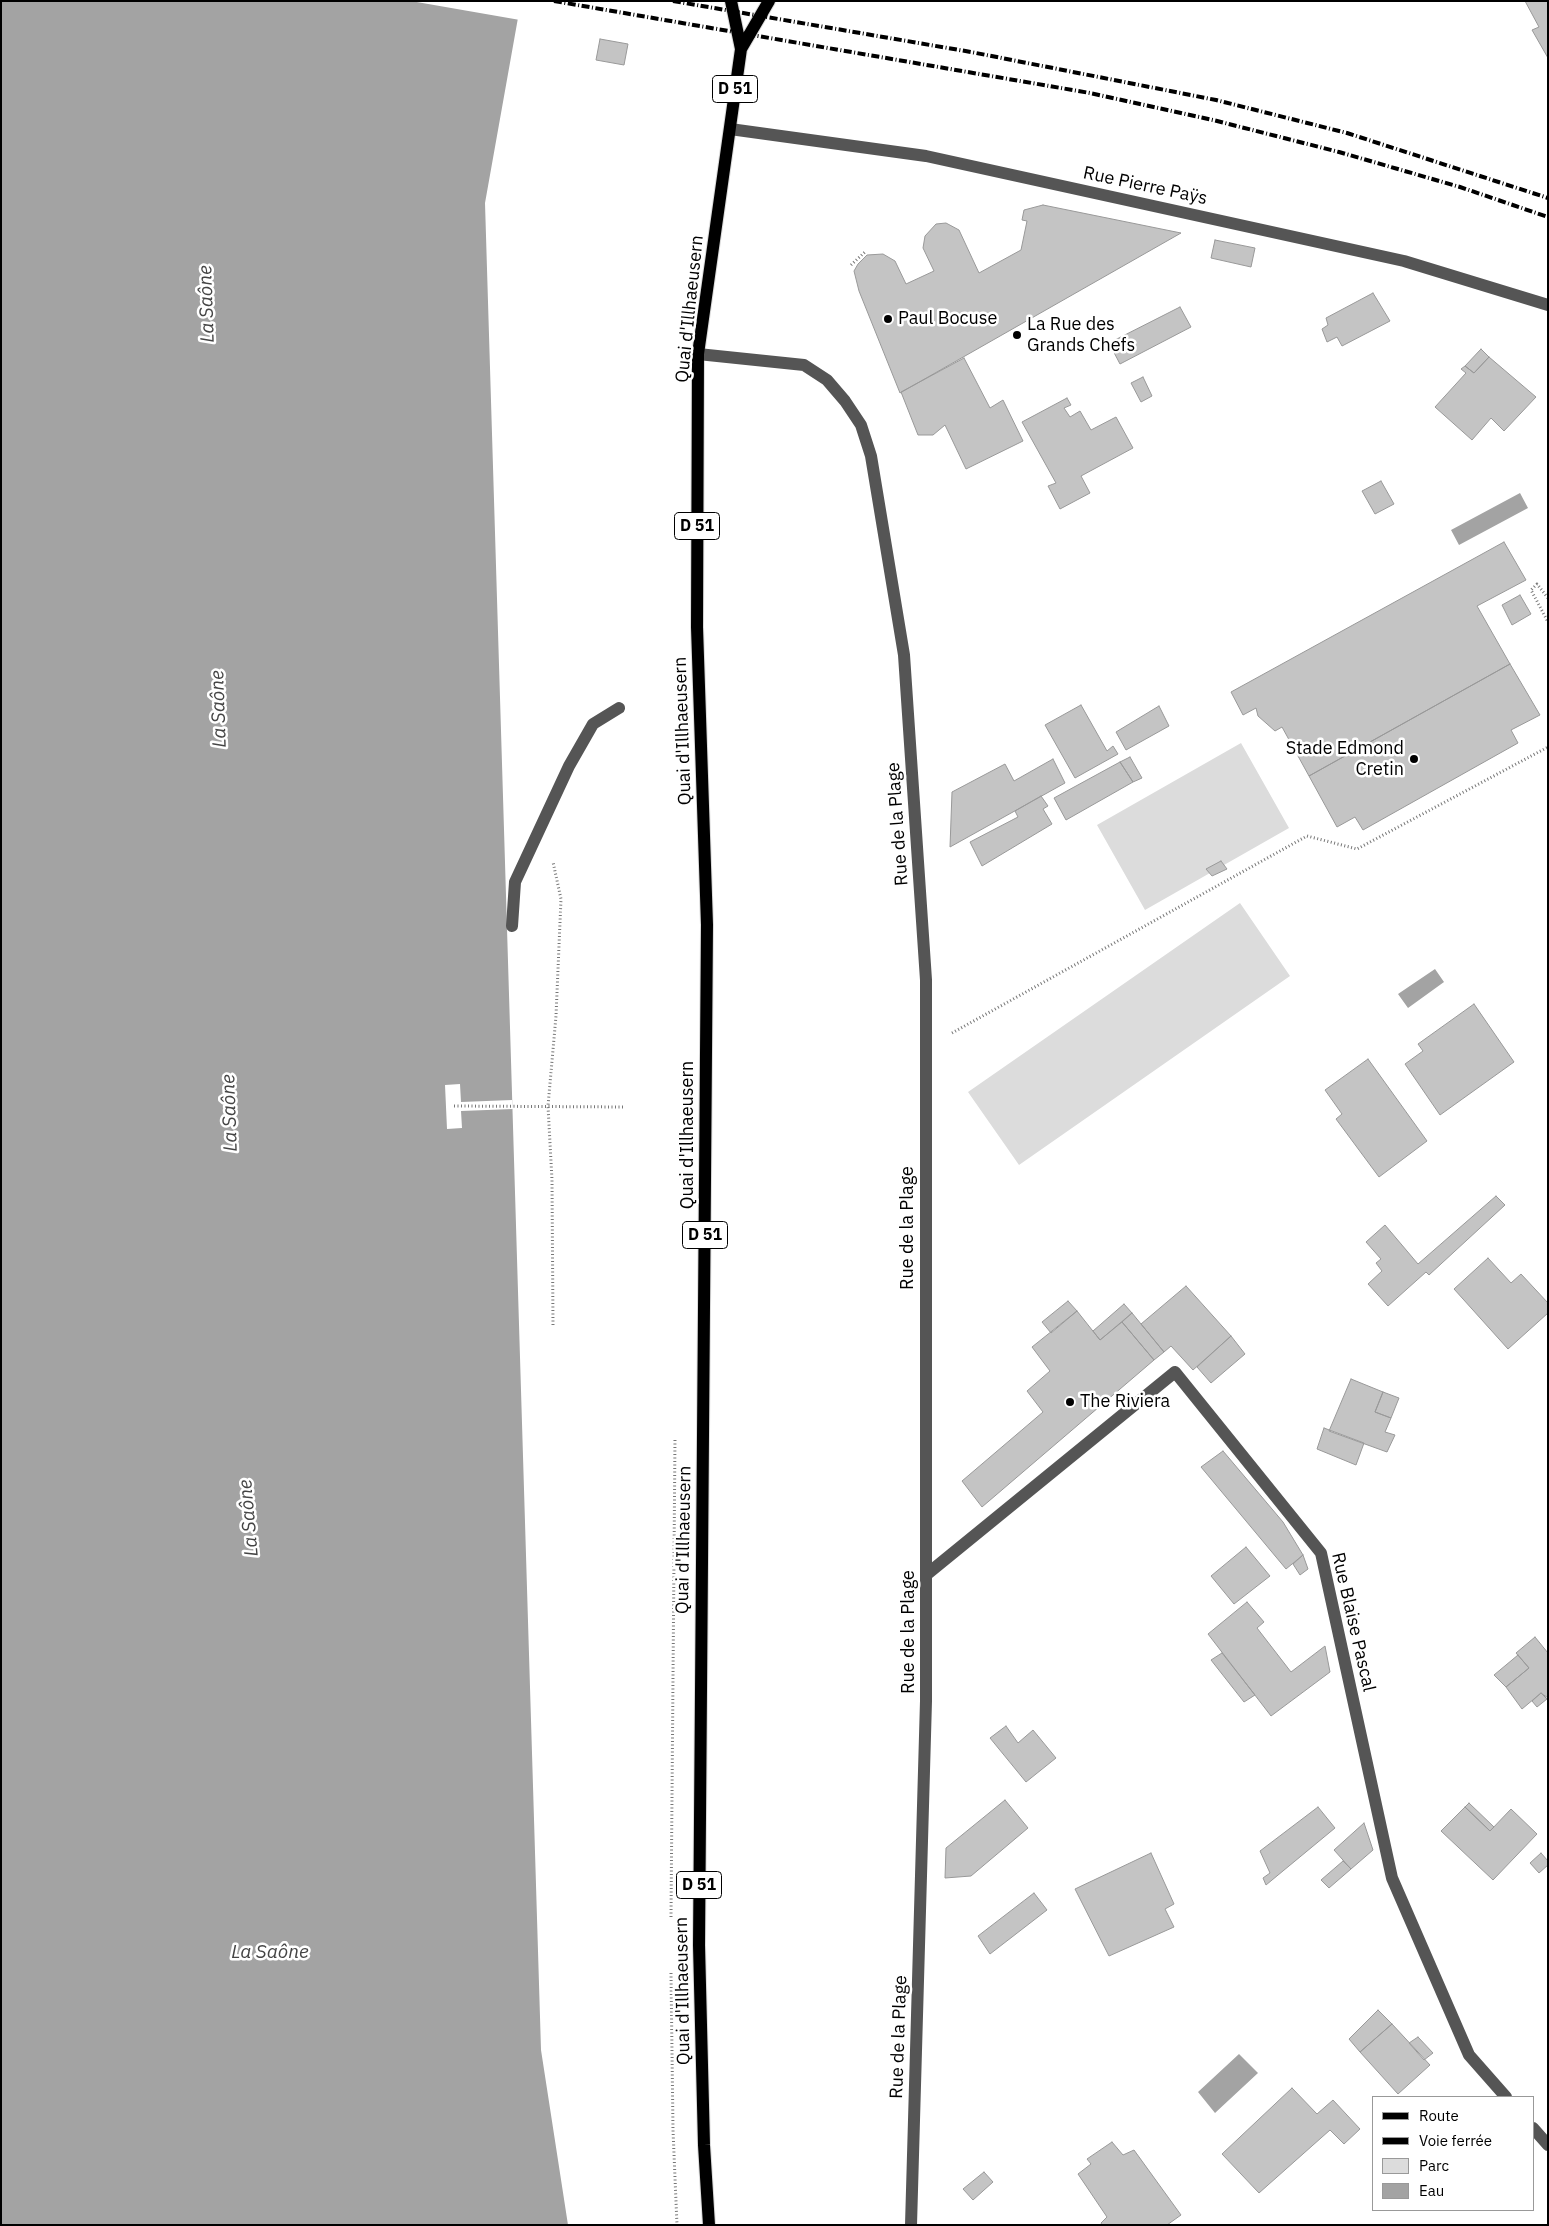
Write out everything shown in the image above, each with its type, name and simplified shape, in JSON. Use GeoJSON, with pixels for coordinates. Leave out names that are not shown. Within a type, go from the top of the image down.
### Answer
{"type":"FeatureCollection","features":[{"type":"Feature","properties":{"kind":"main road","name":"Quai d'Illhaeusern"},"geometry":{"type":"LineString","coordinates":[[709,2225],[704,2145],[699,1945],[707,925],[696,627],[698,354],[741,49],[731,1]]}},
{"type":"Feature","properties":{"kind":"main road","name":"Quai d'Illhaeusern"},"geometry":{"type":"LineString","coordinates":[[741,49],[770,1]]}},
{"type":"Feature","properties":{"kind":"street","name":"Rue Pierre Paÿs"},"geometry":{"type":"LineString","coordinates":[[730,129],[926,156],[1404,261],[1548,304]]}},
{"type":"Feature","properties":{"kind":"street","name":"Rue de la Plage"},"geometry":{"type":"LineString","coordinates":[[698,354],[804,365],[827,380],[845,401],[863,433],[871,456],[904,655],[926,980],[926,1701],[911,2225]]}},
{"type":"Feature","properties":{"kind":"street"},"geometry":{"type":"LineString","coordinates":[[512,926],[516,882],[569,766],[593,724],[619,708]]}},
{"type":"Feature","properties":{"kind":"street","name":"Rue Blaise Pascal"},"geometry":{"type":"LineString","coordinates":[[926,1575],[1175,1372],[1321,1553],[1392,1878],[1469,2055],[1505,2096]]}},
{"type":"Feature","properties":{"kind":"street"},"geometry":{"type":"LineString","coordinates":[[1534,2129],[1548,2145]]}},
{"type":"Feature","properties":{"kind":"path"},"geometry":{"type":"LineString","coordinates":[[851,266],[866,251]]}},
{"type":"Feature","properties":{"kind":"path"},"geometry":{"type":"LineString","coordinates":[[1548,598],[1537,584],[1530,590],[1548,622]]}},
{"type":"Feature","properties":{"kind":"path"},"geometry":{"type":"LineString","coordinates":[[926,1048],[1307,836],[1358,849],[1548,746]]}},
{"type":"Feature","properties":{"kind":"path"},"geometry":{"type":"LineString","coordinates":[[551,852],[561,899],[556,1016],[548,1106],[552,1180],[553,1325]]}},
{"type":"Feature","properties":{"kind":"path"},"geometry":{"type":"LineString","coordinates":[[454,1106],[624,1107]]}},
{"type":"Feature","properties":{"kind":"green space"},"geometry":{"type":"Polygon","coordinates":[[[1241,743],[1289,828],[1145,910],[1097,825],[1241,743]]]}},
{"type":"Feature","properties":{"kind":"green space"},"geometry":{"type":"Polygon","coordinates":[[[1240,903],[1290,976],[1019,1165],[968,1092],[1240,903]]]}},
{"type":"Feature","properties":{"kind":"water","name":"La Saône"},"geometry":{"type":"Polygon","coordinates":[[[1,1],[521,1],[485,203],[541,2050],[568,2225],[1,2225],[1,1]]]}},
{"type":"Feature","properties":{"kind":"water"},"geometry":{"type":"Polygon","coordinates":[[[1520,493],[1528,508],[1459,545],[1451,530],[1520,493]]]}},
{"type":"Feature","properties":{"kind":"water"},"geometry":{"type":"Polygon","coordinates":[[[1435,969],[1444,982],[1408,1008],[1398,994],[1435,969]]]}},
{"type":"Feature","properties":{"kind":"water"},"geometry":{"type":"Polygon","coordinates":[[[1239,2054],[1258,2073],[1215,2113],[1198,2092],[1239,2054]]]}},
{"type":"Feature","properties":{"kind":"pier"},"geometry":{"type":"Polygon","coordinates":[[[411,1],[524,1],[520,20],[411,1]]]}},
{"type":"Feature","properties":{"kind":"pier"},"geometry":{"type":"Polygon","coordinates":[[[460,1084],[461,1102],[512,1100],[513,1109],[461,1111],[462,1128],[447,1129],[445,1085],[460,1084]]]}},
{"type":"Feature","properties":{"kind":"building"},"geometry":{"type":"Polygon","coordinates":[[[1525,1],[1548,1],[1548,58],[1532,30],[1539,27],[1525,1]]]}},
{"type":"Feature","properties":{"kind":"building"},"geometry":{"type":"Polygon","coordinates":[[[600,39],[628,44],[624,65],[596,60],[600,39]]]}},
{"type":"Feature","properties":{"kind":"building"},"geometry":{"type":"Polygon","coordinates":[[[1043,205],[1181,233],[900,393],[859,291],[854,271],[858,264],[867,255],[883,254],[895,261],[906,284],[934,271],[923,248],[925,236],[936,224],[946,223],[959,230],[979,273],[1021,250],[1027,221],[1022,220],[1024,210],[1043,205]]]}},
{"type":"Feature","properties":{"kind":"building"},"geometry":{"type":"Polygon","coordinates":[[[1215,240],[1255,248],[1251,267],[1211,258],[1215,240]]]}},
{"type":"Feature","properties":{"kind":"building"},"geometry":{"type":"Polygon","coordinates":[[[1373,293],[1390,321],[1342,346],[1337,337],[1327,342],[1322,329],[1328,325],[1326,318],[1373,293]]]}},
{"type":"Feature","properties":{"kind":"building"},"geometry":{"type":"Polygon","coordinates":[[[1180,307],[1191,327],[1120,364],[1109,343],[1180,307]]]}},
{"type":"Feature","properties":{"kind":"building"},"geometry":{"type":"Polygon","coordinates":[[[1481,349],[1489,357],[1474,373],[1465,366],[1481,349]]]}},
{"type":"Feature","properties":{"kind":"building"},"geometry":{"type":"Polygon","coordinates":[[[1489,357],[1536,397],[1504,431],[1491,418],[1472,440],[1435,407],[1466,373],[1461,369],[1465,366],[1474,373],[1489,357]]]}},
{"type":"Feature","properties":{"kind":"building"},"geometry":{"type":"Polygon","coordinates":[[[964,358],[990,408],[1003,400],[1023,441],[966,469],[945,425],[933,435],[918,435],[901,392],[964,358]]]}},
{"type":"Feature","properties":{"kind":"building"},"geometry":{"type":"Polygon","coordinates":[[[1143,377],[1152,396],[1141,402],[1131,383],[1143,377]]]}},
{"type":"Feature","properties":{"kind":"building"},"geometry":{"type":"Polygon","coordinates":[[[1067,398],[1071,405],[1064,408],[1070,417],[1080,411],[1091,430],[1116,417],[1133,448],[1081,476],[1090,493],[1060,509],[1048,486],[1056,483],[1022,422],[1067,398]]]}},
{"type":"Feature","properties":{"kind":"building"},"geometry":{"type":"Polygon","coordinates":[[[1381,481],[1394,504],[1375,514],[1362,491],[1381,481]]]}},
{"type":"Feature","properties":{"kind":"building"},"geometry":{"type":"Polygon","coordinates":[[[1504,542],[1526,580],[1477,606],[1510,664],[1309,776],[1282,727],[1275,731],[1258,716],[1256,708],[1243,715],[1231,692],[1504,542]]]}},
{"type":"Feature","properties":{"kind":"building"},"geometry":{"type":"Polygon","coordinates":[[[1520,595],[1531,614],[1512,625],[1502,605],[1520,595]]]}},
{"type":"Feature","properties":{"kind":"building","name":"Stade Edmond Cretin"},"geometry":{"type":"Polygon","coordinates":[[[1510,664],[1540,715],[1511,730],[1518,743],[1363,830],[1355,817],[1337,827],[1309,776],[1510,664]]]}},
{"type":"Feature","properties":{"kind":"building"},"geometry":{"type":"Polygon","coordinates":[[[1081,705],[1107,751],[1113,746],[1118,754],[1075,778],[1045,725],[1081,705]]]}},
{"type":"Feature","properties":{"kind":"building"},"geometry":{"type":"Polygon","coordinates":[[[1159,706],[1169,726],[1126,750],[1116,732],[1159,706]]]}},
{"type":"Feature","properties":{"kind":"building"},"geometry":{"type":"Polygon","coordinates":[[[1130,757],[1142,778],[1133,782],[1120,762],[1130,757]]]}},
{"type":"Feature","properties":{"kind":"building"},"geometry":{"type":"Polygon","coordinates":[[[1053,759],[1065,783],[950,847],[952,792],[1005,764],[1014,781],[1053,759]]]}},
{"type":"Feature","properties":{"kind":"building"},"geometry":{"type":"Polygon","coordinates":[[[1120,762],[1133,782],[1066,820],[1054,798],[1120,762]]]}},
{"type":"Feature","properties":{"kind":"building"},"geometry":{"type":"Polygon","coordinates":[[[1041,796],[1048,806],[1043,809],[1052,824],[982,866],[970,842],[1018,817],[1015,811],[1041,796]]]}},
{"type":"Feature","properties":{"kind":"building"},"geometry":{"type":"Polygon","coordinates":[[[1221,861],[1227,869],[1212,876],[1206,869],[1221,861]]]}},
{"type":"Feature","properties":{"kind":"building"},"geometry":{"type":"Polygon","coordinates":[[[1474,1004],[1514,1062],[1440,1115],[1405,1064],[1423,1051],[1418,1044],[1474,1004]]]}},
{"type":"Feature","properties":{"kind":"building"},"geometry":{"type":"Polygon","coordinates":[[[1368,1059],[1427,1141],[1379,1177],[1336,1119],[1342,1114],[1325,1090],[1368,1059]]]}},
{"type":"Feature","properties":{"kind":"building"},"geometry":{"type":"Polygon","coordinates":[[[1496,1196],[1505,1205],[1429,1275],[1426,1272],[1388,1306],[1368,1284],[1382,1271],[1376,1263],[1381,1259],[1366,1242],[1385,1225],[1418,1264],[1496,1196]]]}},
{"type":"Feature","properties":{"kind":"building"},"geometry":{"type":"Polygon","coordinates":[[[1488,1258],[1511,1283],[1521,1274],[1548,1303],[1548,1313],[1508,1349],[1454,1289],[1488,1258]]]}},
{"type":"Feature","properties":{"kind":"building"},"geometry":{"type":"Polygon","coordinates":[[[1186,1286],[1231,1336],[1193,1370],[1171,1346],[1164,1352],[1141,1324],[1186,1286]]]}},
{"type":"Feature","properties":{"kind":"building"},"geometry":{"type":"Polygon","coordinates":[[[1068,1301],[1077,1311],[1051,1333],[1042,1322],[1068,1301]]]}},
{"type":"Feature","properties":{"kind":"building"},"geometry":{"type":"Polygon","coordinates":[[[1124,1304],[1132,1313],[1100,1340],[1093,1331],[1124,1304]]]}},
{"type":"Feature","properties":{"kind":"building","name":"The Riviera"},"geometry":{"type":"Polygon","coordinates":[[[1077,1311],[1100,1340],[1122,1322],[1154,1360],[982,1507],[962,1481],[1043,1412],[1027,1391],[1050,1371],[1032,1347],[1077,1311]]]}},
{"type":"Feature","properties":{"kind":"building"},"geometry":{"type":"Polygon","coordinates":[[[1132,1313],[1164,1352],[1154,1360],[1122,1322],[1132,1313]]]}},
{"type":"Feature","properties":{"kind":"building"},"geometry":{"type":"Polygon","coordinates":[[[1231,1336],[1245,1354],[1211,1383],[1197,1367],[1231,1336]]]}},
{"type":"Feature","properties":{"kind":"building"},"geometry":{"type":"Polygon","coordinates":[[[1351,1379],[1383,1392],[1375,1412],[1391,1418],[1385,1432],[1395,1435],[1387,1452],[1329,1431],[1351,1379]]]}},
{"type":"Feature","properties":{"kind":"building"},"geometry":{"type":"Polygon","coordinates":[[[1383,1392],[1399,1398],[1391,1418],[1375,1412],[1383,1392]]]}},
{"type":"Feature","properties":{"kind":"building"},"geometry":{"type":"Polygon","coordinates":[[[1324,1428],[1364,1443],[1356,1465],[1317,1449],[1324,1428]]]}},
{"type":"Feature","properties":{"kind":"building"},"geometry":{"type":"Polygon","coordinates":[[[1223,1451],[1283,1522],[1303,1555],[1286,1569],[1201,1467],[1223,1451]]]}},
{"type":"Feature","properties":{"kind":"building"},"geometry":{"type":"Polygon","coordinates":[[[1246,1547],[1270,1576],[1234,1604],[1211,1576],[1246,1547]]]}},
{"type":"Feature","properties":{"kind":"building"},"geometry":{"type":"Polygon","coordinates":[[[1303,1555],[1308,1569],[1300,1575],[1293,1564],[1303,1555]]]}},
{"type":"Feature","properties":{"kind":"building"},"geometry":{"type":"Polygon","coordinates":[[[1247,1602],[1264,1622],[1257,1628],[1291,1672],[1325,1646],[1330,1672],[1271,1716],[1208,1634],[1247,1602]]]}},
{"type":"Feature","properties":{"kind":"building"},"geometry":{"type":"Polygon","coordinates":[[[1535,1637],[1548,1653],[1548,1698],[1541,1693],[1522,1709],[1506,1687],[1529,1668],[1516,1653],[1535,1637]]]}},
{"type":"Feature","properties":{"kind":"building"},"geometry":{"type":"Polygon","coordinates":[[[1222,1653],[1255,1695],[1244,1702],[1211,1660],[1222,1653]]]}},
{"type":"Feature","properties":{"kind":"building"},"geometry":{"type":"Polygon","coordinates":[[[1518,1655],[1529,1668],[1506,1687],[1494,1675],[1518,1655]]]}},
{"type":"Feature","properties":{"kind":"building"},"geometry":{"type":"Polygon","coordinates":[[[1541,1693],[1547,1699],[1537,1707],[1532,1701],[1541,1693]]]}},
{"type":"Feature","properties":{"kind":"building"},"geometry":{"type":"Polygon","coordinates":[[[1006,1726],[1018,1743],[1033,1730],[1056,1758],[1026,1782],[990,1738],[1006,1726]]]}},
{"type":"Feature","properties":{"kind":"building"},"geometry":{"type":"Polygon","coordinates":[[[1005,1800],[1028,1828],[971,1876],[945,1878],[946,1848],[1005,1800]]]}},
{"type":"Feature","properties":{"kind":"building"},"geometry":{"type":"Polygon","coordinates":[[[1469,1803],[1494,1827],[1490,1831],[1465,1807],[1469,1803]]]}},
{"type":"Feature","properties":{"kind":"building"},"geometry":{"type":"Polygon","coordinates":[[[1318,1807],[1335,1828],[1266,1885],[1263,1878],[1270,1873],[1260,1851],[1318,1807]]]}},
{"type":"Feature","properties":{"kind":"building"},"geometry":{"type":"Polygon","coordinates":[[[1465,1807],[1490,1831],[1511,1809],[1537,1834],[1493,1880],[1441,1831],[1465,1807]]]}},
{"type":"Feature","properties":{"kind":"building"},"geometry":{"type":"Polygon","coordinates":[[[1364,1823],[1373,1850],[1351,1869],[1334,1850],[1364,1823]]]}},
{"type":"Feature","properties":{"kind":"building"},"geometry":{"type":"Polygon","coordinates":[[[1151,1853],[1174,1904],[1165,1909],[1174,1927],[1109,1956],[1075,1889],[1151,1853]]]}},
{"type":"Feature","properties":{"kind":"building"},"geometry":{"type":"Polygon","coordinates":[[[1541,1853],[1548,1861],[1548,1865],[1539,1873],[1530,1863],[1541,1853]]]}},
{"type":"Feature","properties":{"kind":"building"},"geometry":{"type":"Polygon","coordinates":[[[1343,1861],[1351,1869],[1329,1888],[1321,1880],[1343,1861]]]}},
{"type":"Feature","properties":{"kind":"building"},"geometry":{"type":"Polygon","coordinates":[[[1034,1893],[1047,1910],[990,1954],[978,1936],[1034,1893]]]}},
{"type":"Feature","properties":{"kind":"building"},"geometry":{"type":"Polygon","coordinates":[[[1378,2010],[1392,2024],[1360,2052],[1349,2039],[1378,2010]]]}},
{"type":"Feature","properties":{"kind":"building"},"geometry":{"type":"Polygon","coordinates":[[[1392,2024],[1430,2065],[1398,2094],[1360,2052],[1392,2024]]]}},
{"type":"Feature","properties":{"kind":"building"},"geometry":{"type":"Polygon","coordinates":[[[1418,2037],[1433,2053],[1424,2060],[1409,2043],[1418,2037]]]}},
{"type":"Feature","properties":{"kind":"building"},"geometry":{"type":"Polygon","coordinates":[[[1292,2088],[1317,2114],[1333,2100],[1360,2129],[1344,2144],[1330,2130],[1259,2193],[1222,2154],[1292,2088]]]}},
{"type":"Feature","properties":{"kind":"building"},"geometry":{"type":"Polygon","coordinates":[[[1112,2142],[1123,2155],[1134,2150],[1181,2215],[1167,2225],[1102,2225],[1101,2223],[1107,2217],[1078,2174],[1091,2164],[1087,2159],[1112,2142]]]}},
{"type":"Feature","properties":{"kind":"building"},"geometry":{"type":"Polygon","coordinates":[[[984,2172],[993,2182],[973,2200],[963,2189],[984,2172]]]}},
{"type":"Feature","properties":{"kind":"railway"},"geometry":{"type":"LineString","coordinates":[[554,1],[1090,93],[1213,120],[1339,152],[1460,187],[1548,217]]}},
{"type":"Feature","properties":{"kind":"railway"},"geometry":{"type":"LineString","coordinates":[[673,1],[971,52],[1216,100],[1347,133],[1548,198]]}},
{"type":"Feature","properties":{"kind":"place","name":"Paul Bocuse"},"geometry":{"type":"Point","coordinates":[888,319]}},
{"type":"Feature","properties":{"kind":"place","name":"La Rue des Grands Chefs"},"geometry":{"type":"Point","coordinates":[1017,335]}},
{"type":"Feature","properties":{"kind":"place","name":"Stade Edmond Cretin"},"geometry":{"type":"Point","coordinates":[1414,759]}},
{"type":"Feature","properties":{"kind":"place","name":"The Riviera"},"geometry":{"type":"Point","coordinates":[1070,1402]}}]}
